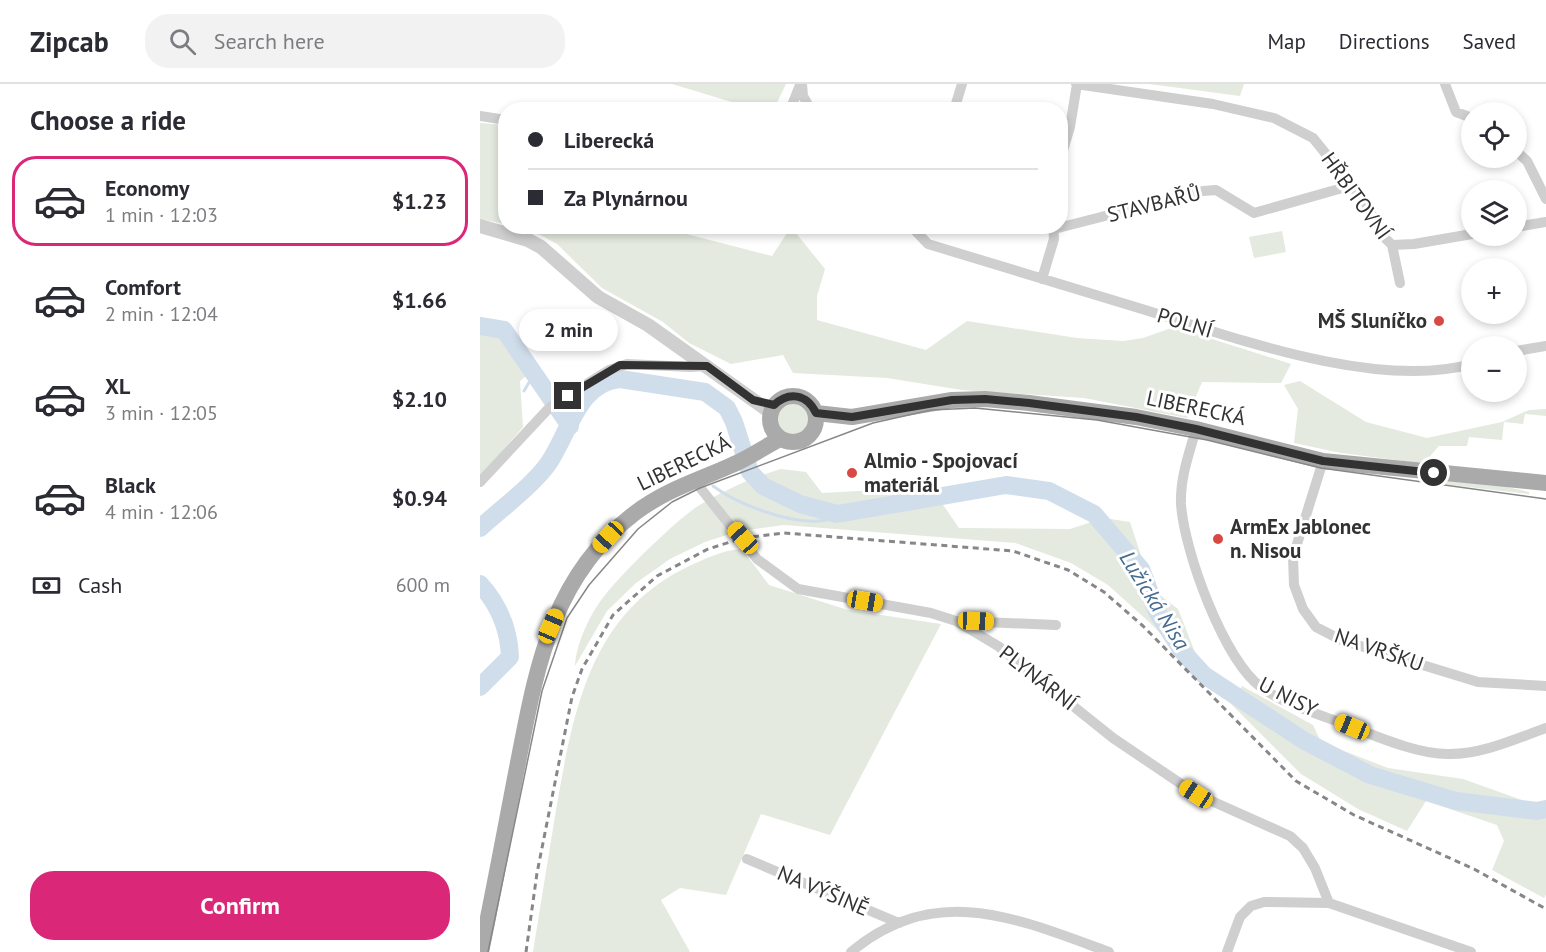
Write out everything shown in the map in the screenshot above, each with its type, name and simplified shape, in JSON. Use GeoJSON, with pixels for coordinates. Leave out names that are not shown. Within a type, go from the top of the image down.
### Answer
{"type":"FeatureCollection","features":[{"type":"Feature","properties":{"kind":"main road","name":"LIBERECKÁ"},"geometry":{"type":"LineString","coordinates":[[481,952],[543,648],[558,610],[577,576],[608,537],[651,502],[694,480],[734,465],[758,451],[783,398],[797,396],[809,402],[815,419],[808,437],[800,441],[774,421]]}},
{"type":"Feature","properties":{"kind":"main road","name":"LIBERECKÁ"},"geometry":{"type":"LineString","coordinates":[[815,419],[846,417],[927,402],[985,399],[1136,417],[1196,429],[1323,461],[1541,483]]}},
{"type":"Feature","properties":{"kind":"street"},"geometry":{"type":"LineString","coordinates":[[793,102],[801,84]]}},
{"type":"Feature","properties":{"kind":"street"},"geometry":{"type":"LineString","coordinates":[[801,84],[806,102]]}},
{"type":"Feature","properties":{"kind":"street"},"geometry":{"type":"LineString","coordinates":[[956,102],[962,84]]}},
{"type":"Feature","properties":{"kind":"street","name":"HŘBITOVNÍ"},"geometry":{"type":"LineString","coordinates":[[1068,123],[1076,84],[1213,104],[1274,117],[1313,138],[1353,185],[1392,245],[1400,284]]}},
{"type":"Feature","properties":{"kind":"street"},"geometry":{"type":"LineString","coordinates":[[1445,84],[1456,112],[1461,114]]}},
{"type":"Feature","properties":{"kind":"street"},"geometry":{"type":"LineString","coordinates":[[480,116],[498,119]]}},
{"type":"Feature","properties":{"kind":"street"},"geometry":{"type":"LineString","coordinates":[[1527,161],[1546,199]]}},
{"type":"Feature","properties":{"kind":"street"},"geometry":{"type":"LineString","coordinates":[[1527,161],[1537,166],[1546,188]]}},
{"type":"Feature","properties":{"kind":"street"},"geometry":{"type":"LineString","coordinates":[[1526,168],[1533,183],[1546,199]]}},
{"type":"Feature","properties":{"kind":"street","name":"STAVBAŘŮ"},"geometry":{"type":"LineString","coordinates":[[1068,225],[1203,191],[1216,190],[1254,213],[1353,185]]}},
{"type":"Feature","properties":{"kind":"street"},"geometry":{"type":"LineString","coordinates":[[1527,225],[1546,222]]}},
{"type":"Feature","properties":{"kind":"street"},"geometry":{"type":"LineString","coordinates":[[480,226],[498,231]]}},
{"type":"Feature","properties":{"kind":"street"},"geometry":{"type":"LineString","coordinates":[[507,234],[528,240],[541,247],[598,297],[648,325],[707,366],[753,400],[774,421]]}},
{"type":"Feature","properties":{"kind":"street","name":"POLNÍ"},"geometry":{"type":"LineString","coordinates":[[919,234],[928,244],[1288,354],[1374,367],[1429,372],[1461,367]]}},
{"type":"Feature","properties":{"kind":"street"},"geometry":{"type":"LineString","coordinates":[[1042,279],[1054,234]]}},
{"type":"Feature","properties":{"kind":"street"},"geometry":{"type":"LineString","coordinates":[[1392,245],[1414,244],[1461,236]]}},
{"type":"Feature","properties":{"kind":"street"},"geometry":{"type":"LineString","coordinates":[[1527,349],[1546,346]]}},
{"type":"Feature","properties":{"kind":"street"},"geometry":{"type":"LineString","coordinates":[[480,482],[550,407],[620,365],[707,366]]}},
{"type":"Feature","properties":{"kind":"street","name":"U NISY"},"geometry":{"type":"LineString","coordinates":[[1196,429],[1182,478],[1183,520],[1218,625],[1237,661],[1255,681],[1283,700],[1389,741],[1448,755],[1481,751],[1546,728]]}},
{"type":"Feature","properties":{"kind":"street","name":"NA VRŠKU"},"geometry":{"type":"LineString","coordinates":[[1323,461],[1293,557],[1294,585],[1303,609],[1316,627],[1341,640],[1478,682],[1546,686]]}},
{"type":"Feature","properties":{"kind":"street","name":"PLYNÁRNÍ"},"geometry":{"type":"LineString","coordinates":[[694,480],[743,538],[757,560],[798,589],[931,614],[956,621],[998,646],[1113,738],[1187,788],[1290,836],[1303,848],[1315,868],[1329,903]]}},
{"type":"Feature","properties":{"kind":"street"},"geometry":{"type":"LineString","coordinates":[[956,621],[1056,625]]}},
{"type":"Feature","properties":{"kind":"street","name":"NA VÝŠINĚ"},"geometry":{"type":"LineString","coordinates":[[747,859],[899,924]]}},
{"type":"Feature","properties":{"kind":"street"},"geometry":{"type":"LineString","coordinates":[[1227,952],[1240,917],[1251,906],[1264,902],[1329,903],[1471,952]]}},
{"type":"Feature","properties":{"kind":"street","name":"NA VÝŠINĚ"},"geometry":{"type":"LineString","coordinates":[[851,952],[917,915],[945,910],[979,912],[1026,921],[1109,952]]}},
{"type":"Feature","properties":{"kind":"shaded area"},"geometry":{"type":"Polygon","coordinates":[[[672,84],[786,84],[777,102],[732,102],[672,84]]]}},
{"type":"Feature","properties":{"kind":"shaded area"},"geometry":{"type":"Polygon","coordinates":[[[1149,84],[1244,84],[1240,96],[1149,84]]]}},
{"type":"Feature","properties":{"kind":"shaded area"},"geometry":{"type":"Polygon","coordinates":[[[480,123],[498,124],[498,223],[480,219],[480,123]]]}},
{"type":"Feature","properties":{"kind":"shaded area"},"geometry":{"type":"Polygon","coordinates":[[[1282,231],[1286,252],[1254,258],[1249,237],[1282,231]]]}},
{"type":"Feature","properties":{"kind":"shaded area"},"geometry":{"type":"Polygon","coordinates":[[[539,234],[686,234],[772,256],[786,234],[797,234],[825,269],[817,296],[817,320],[926,350],[967,321],[1077,338],[1123,341],[1143,338],[1174,327],[1291,364],[1281,383],[1202,382],[1187,418],[1084,398],[962,390],[887,378],[793,373],[783,355],[731,364],[689,343],[663,322],[602,288],[557,244],[539,234]]]}},
{"type":"Feature","properties":{"kind":"shaded area"},"geometry":{"type":"Polygon","coordinates":[[[480,331],[502,334],[531,372],[520,381],[523,427],[480,477],[480,331]]]}},
{"type":"Feature","properties":{"kind":"shaded area"},"geometry":{"type":"Polygon","coordinates":[[[1300,381],[1366,422],[1427,438],[1502,422],[1529,410],[1546,409],[1546,416],[1525,414],[1523,424],[1504,422],[1502,440],[1469,437],[1467,446],[1439,446],[1431,455],[1428,464],[1341,453],[1294,443],[1298,409],[1284,385],[1300,381]]]}},
{"type":"Feature","properties":{"kind":"shaded area"},"geometry":{"type":"Polygon","coordinates":[[[793,402],[805,406],[809,418],[805,430],[793,434],[781,430],[777,418],[781,406],[793,402]]]}},
{"type":"Feature","properties":{"kind":"shaded area"},"geometry":{"type":"Polygon","coordinates":[[[781,469],[806,472],[822,493],[931,487],[959,528],[1070,529],[1104,518],[1130,522],[1152,589],[1178,609],[1200,665],[1238,692],[1242,686],[1313,725],[1321,742],[1388,768],[1463,779],[1536,805],[1546,804],[1546,895],[1544,898],[1492,870],[1504,841],[1497,825],[1426,801],[1407,831],[1358,809],[1301,774],[1148,621],[1108,585],[1071,563],[1015,543],[784,525],[739,531],[705,542],[670,559],[636,583],[607,611],[575,666],[581,640],[597,606],[647,550],[698,506],[738,485],[781,469]]]}},
{"type":"Feature","properties":{"kind":"shaded area"},"geometry":{"type":"Polygon","coordinates":[[[1445,480],[1490,483],[1529,492],[1529,494],[1443,484],[1445,480]]]}},
{"type":"Feature","properties":{"kind":"shaded area"},"geometry":{"type":"Polygon","coordinates":[[[742,549],[769,585],[848,610],[941,624],[830,835],[761,814],[726,895],[680,888],[661,900],[690,952],[533,952],[571,734],[592,668],[608,638],[629,610],[655,587],[687,567],[707,558],[742,549]]]}},
{"type":"Feature","properties":{"kind":"waterway"},"geometry":{"type":"LineString","coordinates":[[480,326],[504,330],[570,426]]}},
{"type":"Feature","properties":{"kind":"waterway"},"geometry":{"type":"LineString","coordinates":[[524,391],[531,379],[538,378]]}},
{"type":"Feature","properties":{"kind":"waterway","name":"Lužická Nisa"},"geometry":{"type":"LineString","coordinates":[[480,528],[525,489],[548,464],[576,411],[594,389],[606,382],[620,379],[705,392],[727,408],[734,422],[750,472],[763,486],[800,504],[837,514],[1006,485],[1049,491],[1094,514],[1141,569],[1157,612],[1183,652],[1204,675],[1303,740],[1370,775],[1456,801],[1537,811],[1546,809]]}},
{"type":"Feature","properties":{"kind":"waterway"},"geometry":{"type":"LineString","coordinates":[[713,486],[749,506],[792,519],[823,521],[858,511]]}},
{"type":"Feature","properties":{"kind":"waterway","name":"Lužická Nisa"},"geometry":{"type":"LineString","coordinates":[[480,584],[493,600],[502,618],[508,637],[510,657],[480,687]]}},
{"type":"Feature","properties":{"kind":"tram line"},"geometry":{"type":"LineString","coordinates":[[488,952],[542,691],[567,618],[589,585],[638,529],[672,502],[700,488],[873,423],[931,410],[975,408],[1097,420],[1207,440],[1321,468],[1546,499]]}},
{"type":"Feature","properties":{"kind":"railway"},"geometry":{"type":"LineString","coordinates":[[526,952],[537,873],[572,697],[582,669],[613,615],[657,576],[708,549],[743,538],[784,533],[1013,551],[1068,570],[1104,592],[1143,626],[1296,781],[1354,815],[1474,869],[1546,909]]}},
{"type":"Feature","properties":{"kind":"place","name":"MŠ Sluníčko"},"geometry":{"type":"Point","coordinates":[1439,321]}},
{"type":"Feature","properties":{"kind":"place","name":"Almio - Spojovací materiál"},"geometry":{"type":"Point","coordinates":[852,473]}},
{"type":"Feature","properties":{"kind":"place","name":"ArmEx Jablonec n. Nisou"},"geometry":{"type":"Point","coordinates":[1218,539]}},
{"type":"Feature","properties":{"kind":"route"},"geometry":{"type":"LineString","coordinates":[[568,396],[620,365],[690,368],[707,366],[753,400],[774,405],[788,396],[797,396],[809,402],[816,413],[852,417],[927,402],[952,400],[985,399],[1029,403],[1136,417],[1196,429],[1323,461],[1434,473]]}}]}
